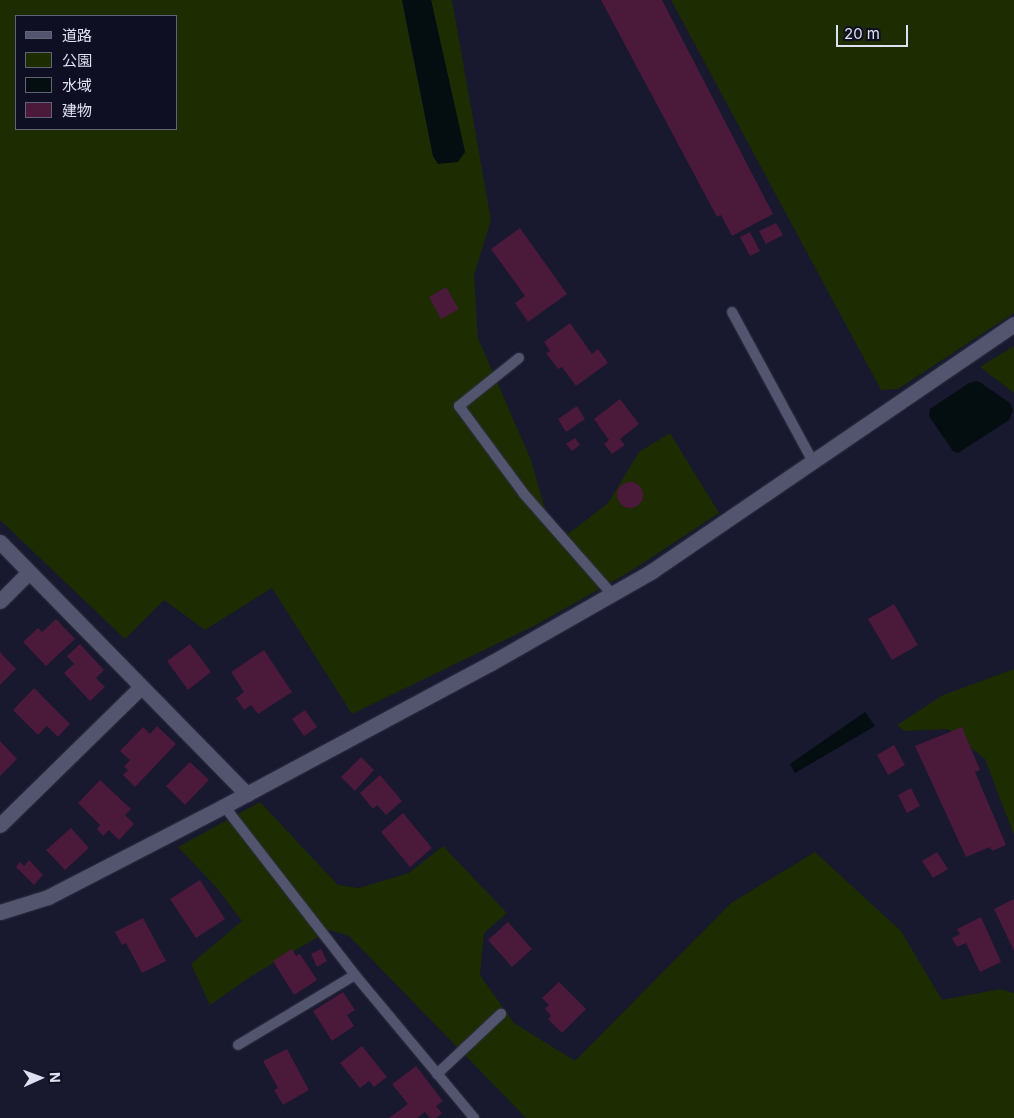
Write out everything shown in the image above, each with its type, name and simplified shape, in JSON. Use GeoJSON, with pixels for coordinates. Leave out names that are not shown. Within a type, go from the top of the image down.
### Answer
{"type":"FeatureCollection","features":[{"type":"Feature","properties":{"kind":"street"},"geometry":{"type":"LineString","coordinates":[[0,912],[48,897],[224,806],[652,572],[1014,324]]}},
{"type":"Feature","properties":{"kind":"street"},"geometry":{"type":"LineString","coordinates":[[0,542],[247,794]]}},
{"type":"Feature","properties":{"kind":"street"},"geometry":{"type":"LineString","coordinates":[[0,601],[29,572]]}},
{"type":"Feature","properties":{"kind":"street"},"geometry":{"type":"LineString","coordinates":[[0,825],[141,687]]}},
{"type":"Feature","properties":{"kind":"lane"},"geometry":{"type":"LineString","coordinates":[[732,312],[813,462]]}},
{"type":"Feature","properties":{"kind":"lane"},"geometry":{"type":"LineString","coordinates":[[519,358],[459,406],[524,494],[612,594]]}},
{"type":"Feature","properties":{"kind":"lane"},"geometry":{"type":"LineString","coordinates":[[224,806],[355,975],[474,1118]]}},
{"type":"Feature","properties":{"kind":"lane"},"geometry":{"type":"LineString","coordinates":[[238,1045],[355,975]]}},
{"type":"Feature","properties":{"kind":"lane"},"geometry":{"type":"LineString","coordinates":[[437,1074],[501,1014]]}},
{"type":"Feature","properties":{"kind":"green space"},"geometry":{"type":"Polygon","coordinates":[[[0,0],[402,0],[433,156],[438,164],[465,152],[431,0],[452,0],[491,220],[474,275],[478,338],[531,460],[547,516],[568,534],[608,503],[639,452],[670,433],[719,513],[631,571],[536,625],[352,714],[272,588],[205,630],[164,600],[125,639],[0,520],[0,0]]]}},
{"type":"Feature","properties":{"kind":"green space"},"geometry":{"type":"Polygon","coordinates":[[[671,0],[1014,0],[1014,313],[898,389],[881,390],[671,0]]]}},
{"type":"Feature","properties":{"kind":"green space"},"geometry":{"type":"Polygon","coordinates":[[[1014,346],[1014,393],[980,367],[1014,346]]]}},
{"type":"Feature","properties":{"kind":"green space"},"geometry":{"type":"Polygon","coordinates":[[[1014,669],[1014,835],[985,759],[948,729],[904,731],[897,725],[943,695],[1014,669]]]}},
{"type":"Feature","properties":{"kind":"green space"},"geometry":{"type":"Polygon","coordinates":[[[260,802],[338,885],[359,888],[409,873],[443,846],[507,913],[484,933],[480,975],[514,1023],[575,1061],[731,903],[815,852],[901,931],[942,1000],[1000,989],[1014,993],[1014,1118],[526,1118],[349,936],[330,930],[253,975],[210,1005],[191,964],[242,921],[217,888],[178,847],[260,802]]]}},
{"type":"Feature","properties":{"kind":"water"},"geometry":{"type":"Polygon","coordinates":[[[402,0],[431,0],[465,152],[458,162],[438,164],[433,156],[402,0]]]}},
{"type":"Feature","properties":{"kind":"water"},"geometry":{"type":"Polygon","coordinates":[[[978,381],[1010,403],[1013,410],[1009,420],[958,453],[953,451],[929,416],[930,409],[969,383],[978,381]]]}},
{"type":"Feature","properties":{"kind":"water"},"geometry":{"type":"Polygon","coordinates":[[[865,712],[875,726],[795,773],[790,764],[865,712]]]}},
{"type":"Feature","properties":{"kind":"building"},"geometry":{"type":"Polygon","coordinates":[[[601,0],[662,0],[773,214],[732,236],[721,215],[717,217],[601,0]]]}},
{"type":"Feature","properties":{"kind":"building"},"geometry":{"type":"Polygon","coordinates":[[[776,223],[783,235],[766,244],[759,231],[776,223]]]}},
{"type":"Feature","properties":{"kind":"building"},"geometry":{"type":"Polygon","coordinates":[[[520,228],[567,294],[528,322],[515,303],[525,296],[491,249],[520,228]]]}},
{"type":"Feature","properties":{"kind":"building"},"geometry":{"type":"Polygon","coordinates":[[[750,232],[760,251],[750,256],[740,237],[750,232]]]}},
{"type":"Feature","properties":{"kind":"building"},"geometry":{"type":"Polygon","coordinates":[[[446,287],[459,309],[441,319],[429,297],[446,287]]]}},
{"type":"Feature","properties":{"kind":"building"},"geometry":{"type":"Polygon","coordinates":[[[570,323],[592,354],[598,349],[608,363],[576,386],[562,367],[558,369],[546,353],[550,351],[544,342],[570,323]]]}},
{"type":"Feature","properties":{"kind":"building"},"geometry":{"type":"Polygon","coordinates":[[[620,399],[639,424],[620,439],[625,445],[612,454],[604,444],[609,440],[594,419],[620,399]]]}},
{"type":"Feature","properties":{"kind":"building"},"geometry":{"type":"Polygon","coordinates":[[[577,406],[585,419],[566,432],[558,419],[577,406]]]}},
{"type":"Feature","properties":{"kind":"building"},"geometry":{"type":"Polygon","coordinates":[[[575,438],[580,445],[572,451],[566,444],[575,438]]]}},
{"type":"Feature","properties":{"kind":"building"},"geometry":{"type":"Polygon","coordinates":[[[630,482],[639,486],[643,495],[639,504],[630,508],[621,504],[617,495],[621,486],[630,482]]]}},
{"type":"Feature","properties":{"kind":"building"},"geometry":{"type":"Polygon","coordinates":[[[894,604],[918,645],[892,660],[868,619],[894,604]]]}},
{"type":"Feature","properties":{"kind":"building"},"geometry":{"type":"Polygon","coordinates":[[[56,619],[75,639],[46,666],[23,642],[38,628],[42,632],[56,619]]]}},
{"type":"Feature","properties":{"kind":"building"},"geometry":{"type":"Polygon","coordinates":[[[80,644],[104,670],[96,678],[105,687],[90,701],[64,673],[74,664],[67,656],[80,644]]]}},
{"type":"Feature","properties":{"kind":"building"},"geometry":{"type":"Polygon","coordinates":[[[190,644],[211,672],[188,690],[167,661],[190,644]]]}},
{"type":"Feature","properties":{"kind":"building"},"geometry":{"type":"Polygon","coordinates":[[[264,650],[292,692],[258,714],[251,705],[244,710],[236,698],[244,692],[231,672],[264,650]]]}},
{"type":"Feature","properties":{"kind":"building"},"geometry":{"type":"Polygon","coordinates":[[[0,652],[16,669],[0,685],[0,652]]]}},
{"type":"Feature","properties":{"kind":"building"},"geometry":{"type":"Polygon","coordinates":[[[34,688],[70,724],[58,737],[47,726],[38,735],[13,710],[34,688]]]}},
{"type":"Feature","properties":{"kind":"building"},"geometry":{"type":"Polygon","coordinates":[[[305,710],[317,727],[304,736],[292,719],[305,710]]]}},
{"type":"Feature","properties":{"kind":"building"},"geometry":{"type":"Polygon","coordinates":[[[157,726],[176,744],[135,787],[123,775],[128,770],[124,767],[130,760],[120,751],[143,727],[150,734],[157,726]]]}},
{"type":"Feature","properties":{"kind":"building"},"geometry":{"type":"Polygon","coordinates":[[[962,727],[980,770],[975,772],[1006,845],[992,851],[990,847],[966,857],[915,746],[962,727]]]}},
{"type":"Feature","properties":{"kind":"building"},"geometry":{"type":"Polygon","coordinates":[[[0,741],[17,759],[0,776],[0,741]]]}},
{"type":"Feature","properties":{"kind":"building"},"geometry":{"type":"Polygon","coordinates":[[[894,745],[905,765],[888,775],[877,755],[894,745]]]}},
{"type":"Feature","properties":{"kind":"building"},"geometry":{"type":"Polygon","coordinates":[[[361,757],[374,770],[355,791],[341,777],[361,757]]]}},
{"type":"Feature","properties":{"kind":"building"},"geometry":{"type":"Polygon","coordinates":[[[190,762],[209,780],[185,805],[166,786],[190,762]]]}},
{"type":"Feature","properties":{"kind":"building"},"geometry":{"type":"Polygon","coordinates":[[[380,775],[402,801],[386,815],[377,805],[373,809],[360,793],[380,775]]]}},
{"type":"Feature","properties":{"kind":"building"},"geometry":{"type":"Polygon","coordinates":[[[100,780],[131,809],[125,815],[134,824],[119,840],[109,830],[103,836],[97,829],[100,825],[78,803],[100,780]]]}},
{"type":"Feature","properties":{"kind":"building"},"geometry":{"type":"Polygon","coordinates":[[[911,788],[920,806],[907,813],[898,795],[911,788]]]}},
{"type":"Feature","properties":{"kind":"building"},"geometry":{"type":"Polygon","coordinates":[[[403,813],[432,848],[410,867],[381,832],[403,813]]]}},
{"type":"Feature","properties":{"kind":"building"},"geometry":{"type":"Polygon","coordinates":[[[71,828],[89,848],[65,870],[46,850],[71,828]]]}},
{"type":"Feature","properties":{"kind":"building"},"geometry":{"type":"Polygon","coordinates":[[[937,852],[948,869],[933,878],[922,861],[937,852]]]}},
{"type":"Feature","properties":{"kind":"building"},"geometry":{"type":"Polygon","coordinates":[[[29,860],[43,875],[34,885],[16,867],[20,862],[24,866],[29,860]]]}},
{"type":"Feature","properties":{"kind":"building"},"geometry":{"type":"Polygon","coordinates":[[[200,880],[225,919],[196,938],[170,899],[200,880]]]}},
{"type":"Feature","properties":{"kind":"building"},"geometry":{"type":"Polygon","coordinates":[[[1014,899],[1014,951],[994,909],[1014,899]]]}},
{"type":"Feature","properties":{"kind":"building"},"geometry":{"type":"Polygon","coordinates":[[[981,917],[1001,962],[980,972],[966,943],[957,947],[952,938],[960,934],[957,929],[981,917]]]}},
{"type":"Feature","properties":{"kind":"building"},"geometry":{"type":"Polygon","coordinates":[[[143,918],[166,961],[142,973],[126,943],[122,945],[115,932],[143,918]]]}},
{"type":"Feature","properties":{"kind":"building"},"geometry":{"type":"Polygon","coordinates":[[[508,922],[532,949],[512,967],[488,940],[508,922]]]}},
{"type":"Feature","properties":{"kind":"building"},"geometry":{"type":"Polygon","coordinates":[[[292,949],[296,956],[300,954],[317,980],[294,995],[273,961],[292,949]]]}},
{"type":"Feature","properties":{"kind":"building"},"geometry":{"type":"Polygon","coordinates":[[[321,949],[327,961],[317,967],[311,954],[321,949]]]}},
{"type":"Feature","properties":{"kind":"building"},"geometry":{"type":"Polygon","coordinates":[[[559,982],[586,1009],[562,1033],[548,1019],[551,1016],[545,1009],[549,1005],[542,998],[559,982]]]}},
{"type":"Feature","properties":{"kind":"building"},"geometry":{"type":"Polygon","coordinates":[[[343,992],[355,1010],[347,1015],[354,1026],[332,1041],[313,1011],[343,992]]]}},
{"type":"Feature","properties":{"kind":"building"},"geometry":{"type":"Polygon","coordinates":[[[362,1046],[387,1077],[374,1087],[369,1081],[360,1088],[340,1063],[362,1046]]]}},
{"type":"Feature","properties":{"kind":"building"},"geometry":{"type":"Polygon","coordinates":[[[287,1049],[309,1090],[283,1105],[274,1090],[278,1088],[263,1061],[287,1049]]]}},
{"type":"Feature","properties":{"kind":"building"},"geometry":{"type":"Polygon","coordinates":[[[416,1066],[443,1101],[436,1106],[442,1113],[436,1118],[430,1118],[425,1112],[417,1118],[389,1118],[408,1104],[392,1084],[416,1066]]]}}]}
